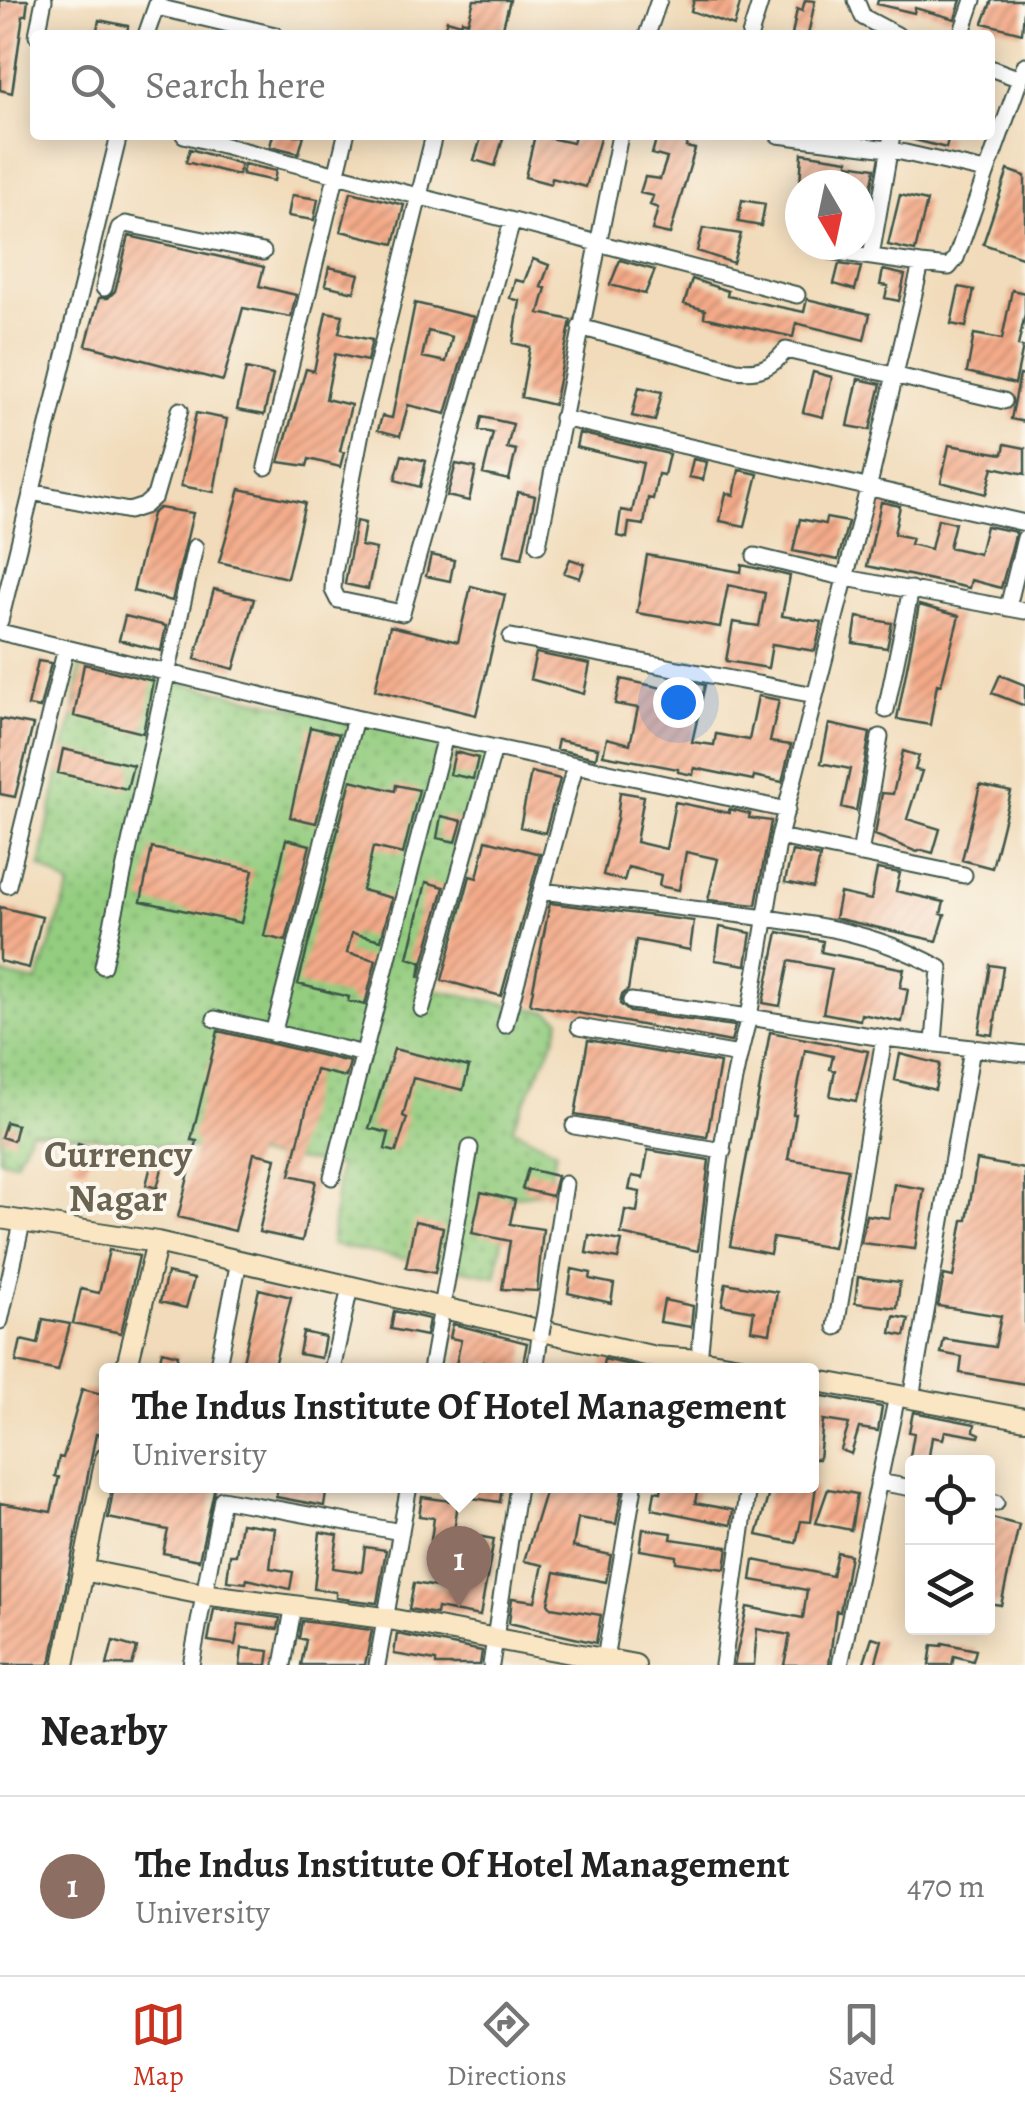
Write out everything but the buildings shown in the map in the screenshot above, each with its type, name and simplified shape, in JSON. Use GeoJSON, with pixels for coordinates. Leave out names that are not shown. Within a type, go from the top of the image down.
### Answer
{"type":"FeatureCollection","features":[{"type":"Feature","properties":{"kind":"street"},"geometry":{"type":"LineString","coordinates":[[37,30],[44,0]]}},
{"type":"Feature","properties":{"kind":"street"},"geometry":{"type":"LineString","coordinates":[[650,30],[659,0]]}},
{"type":"Feature","properties":{"kind":"street"},"geometry":{"type":"LineString","coordinates":[[751,30],[760,0]]}},
{"type":"Feature","properties":{"kind":"street"},"geometry":{"type":"LineString","coordinates":[[856,0],[863,17],[888,30]]}},
{"type":"Feature","properties":{"kind":"street"},"geometry":{"type":"LineString","coordinates":[[963,30],[973,0]]}},
{"type":"Feature","properties":{"kind":"street"},"geometry":{"type":"LineString","coordinates":[[148,30],[158,4],[257,30]]}},
{"type":"Feature","properties":{"kind":"street"},"geometry":{"type":"LineString","coordinates":[[875,257],[949,267],[956,258],[1023,72],[995,69]]}},
{"type":"Feature","properties":{"kind":"street"},"geometry":{"type":"LineString","coordinates":[[0,622],[7,569],[31,492],[118,140]]}},
{"type":"Feature","properties":{"kind":"street"},"geometry":{"type":"LineString","coordinates":[[203,140],[797,295]]}},
{"type":"Feature","properties":{"kind":"street"},"geometry":{"type":"LineString","coordinates":[[266,468],[345,140]]}},
{"type":"Feature","properties":{"kind":"street"},"geometry":{"type":"LineString","coordinates":[[433,140],[363,422],[334,573],[333,590],[338,600],[402,613],[512,222]]}},
{"type":"Feature","properties":{"kind":"street"},"geometry":{"type":"LineString","coordinates":[[538,545],[619,140]]}},
{"type":"Feature","properties":{"kind":"street"},"geometry":{"type":"LineString","coordinates":[[858,140],[890,142],[985,171]]}},
{"type":"Feature","properties":{"kind":"street"},"geometry":{"type":"LineString","coordinates":[[875,232],[890,142]]}},
{"type":"Feature","properties":{"kind":"street"},"geometry":{"type":"LineString","coordinates":[[107,276],[119,228],[126,224],[263,252]]}},
{"type":"Feature","properties":{"kind":"street"},"geometry":{"type":"LineString","coordinates":[[95,233],[116,238]]}},
{"type":"Feature","properties":{"kind":"street"},"geometry":{"type":"LineString","coordinates":[[89,257],[107,276]]}},
{"type":"Feature","properties":{"kind":"street"},"geometry":{"type":"LineString","coordinates":[[700,1349],[738,1055],[749,1018],[780,837],[922,264]]}},
{"type":"Feature","properties":{"kind":"street"},"geometry":{"type":"LineString","coordinates":[[85,274],[107,276]]}},
{"type":"Feature","properties":{"kind":"street"},"geometry":{"type":"LineString","coordinates":[[580,328],[736,370],[762,370],[774,364],[786,350],[1004,401]]}},
{"type":"Feature","properties":{"kind":"street"},"geometry":{"type":"LineString","coordinates":[[31,492],[129,511],[144,506],[155,496],[180,410]]}},
{"type":"Feature","properties":{"kind":"street"},"geometry":{"type":"LineString","coordinates":[[562,418],[1025,523]]}},
{"type":"Feature","properties":{"kind":"street"},"geometry":{"type":"LineString","coordinates":[[1008,608],[1025,538]]}},
{"type":"Feature","properties":{"kind":"street"},"geometry":{"type":"LineString","coordinates":[[103,966],[195,547]]}},
{"type":"Feature","properties":{"kind":"street"},"geometry":{"type":"LineString","coordinates":[[755,556],[846,578],[1025,611]]}},
{"type":"Feature","properties":{"kind":"street"},"geometry":{"type":"LineString","coordinates":[[886,710],[911,590]]}},
{"type":"Feature","properties":{"kind":"street"},"geometry":{"type":"LineString","coordinates":[[0,632],[356,718],[787,810]]}},
{"type":"Feature","properties":{"kind":"street"},"geometry":{"type":"LineString","coordinates":[[511,637],[816,695]]}},
{"type":"Feature","properties":{"kind":"street"},"geometry":{"type":"LineString","coordinates":[[8,885],[66,648]]}},
{"type":"Feature","properties":{"kind":"street"},"geometry":{"type":"LineString","coordinates":[[273,1034],[356,718]]}},
{"type":"Feature","properties":{"kind":"street"},"geometry":{"type":"LineString","coordinates":[[332,1176],[444,736]]}},
{"type":"Feature","properties":{"kind":"street"},"geometry":{"type":"LineString","coordinates":[[860,854],[880,737]]}},
{"type":"Feature","properties":{"kind":"street"},"geometry":{"type":"LineString","coordinates":[[422,1009],[494,748]]}},
{"type":"Feature","properties":{"kind":"street"},"geometry":{"type":"LineString","coordinates":[[505,1024],[575,766]]}},
{"type":"Feature","properties":{"kind":"street"},"geometry":{"type":"LineString","coordinates":[[780,837],[964,875]]}},
{"type":"Feature","properties":{"kind":"street"},"geometry":{"type":"LineString","coordinates":[[541,891],[766,918],[856,932],[902,947],[940,968],[934,1042]]}},
{"type":"Feature","properties":{"kind":"street"},"geometry":{"type":"LineString","coordinates":[[630,1001],[1025,1054]]}},
{"type":"Feature","properties":{"kind":"street"},"geometry":{"type":"LineString","coordinates":[[215,1019],[364,1054]]}},
{"type":"Feature","properties":{"kind":"street"},"geometry":{"type":"LineString","coordinates":[[579,1028],[738,1055]]}},
{"type":"Feature","properties":{"kind":"street"},"geometry":{"type":"LineString","coordinates":[[836,1327],[884,1038]]}},
{"type":"Feature","properties":{"kind":"street"},"geometry":{"type":"LineString","coordinates":[[840,1665],[878,1482],[904,1397],[972,1048]]}},
{"type":"Feature","properties":{"kind":"street"},"geometry":{"type":"LineString","coordinates":[[574,1126],[723,1151]]}},
{"type":"Feature","properties":{"kind":"street"},"geometry":{"type":"LineString","coordinates":[[431,1363],[470,1148]]}},
{"type":"Feature","properties":{"kind":"street"},"geometry":{"type":"LineString","coordinates":[[536,1363],[565,1184]]}},
{"type":"Feature","properties":{"kind":"street"},"geometry":{"type":"LineString","coordinates":[[0,1218],[157,1242],[350,1287],[542,1325],[651,1363]]}},
{"type":"Feature","properties":{"kind":"street"},"geometry":{"type":"LineString","coordinates":[[0,1322],[23,1219]]}},
{"type":"Feature","properties":{"kind":"street"},"geometry":{"type":"LineString","coordinates":[[128,1363],[157,1242]]}},
{"type":"Feature","properties":{"kind":"street"},"geometry":{"type":"LineString","coordinates":[[218,1363],[239,1261]]}},
{"type":"Feature","properties":{"kind":"street"},"geometry":{"type":"LineString","coordinates":[[334,1363],[350,1287]]}},
{"type":"Feature","properties":{"kind":"street"},"geometry":{"type":"LineString","coordinates":[[657,1363],[700,1349],[738,1363]]}},
{"type":"Feature","properties":{"kind":"street"},"geometry":{"type":"LineString","coordinates":[[819,1381],[1025,1418]]}},
{"type":"Feature","properties":{"kind":"street"},"geometry":{"type":"LineString","coordinates":[[878,1482],[905,1487]]}},
{"type":"Feature","properties":{"kind":"street"},"geometry":{"type":"LineString","coordinates":[[64,1665],[99,1492]]}},
{"type":"Feature","properties":{"kind":"street"},"geometry":{"type":"LineString","coordinates":[[377,1665],[409,1493]]}},
{"type":"Feature","properties":{"kind":"street"},"geometry":{"type":"LineString","coordinates":[[492,1665],[517,1493]]}},
{"type":"Feature","properties":{"kind":"street"},"geometry":{"type":"LineString","coordinates":[[604,1663],[633,1493]]}},
{"type":"Feature","properties":{"kind":"street"},"geometry":{"type":"LineString","coordinates":[[723,1665],[747,1493]]}},
{"type":"Feature","properties":{"kind":"street"},"geometry":{"type":"LineString","coordinates":[[191,1665],[222,1499],[401,1532]]}},
{"type":"Feature","properties":{"kind":"street"},"geometry":{"type":"LineString","coordinates":[[83,1570],[203,1594],[384,1618],[604,1663],[635,1665]]}},
{"type":"Feature","properties":{"kind":"street"},"geometry":{"type":"LineString","coordinates":[[283,1665],[294,1604]]}},
{"type":"Feature","properties":{"kind":"green space"},"geometry":{"type":"Polygon","coordinates":[[[80,661],[500,753],[433,990],[549,1012],[560,1019],[556,1036],[512,1128],[556,1151],[547,1192],[509,1197],[496,1276],[331,1245],[339,1165],[31,1130],[16,1162],[0,1160],[0,974],[37,982],[70,886],[40,866],[63,750],[74,716],[80,661]]]}},
{"type":"Feature","properties":{"kind":"place","name":"The Indus Institute Of Hotel Management"},"geometry":{"type":"Point","coordinates":[459,1608]}},
{"type":"Feature","properties":{"kind":"district","name":"Currency Nagar"},"geometry":{"type":"Point","coordinates":[118,1176]}}]}
